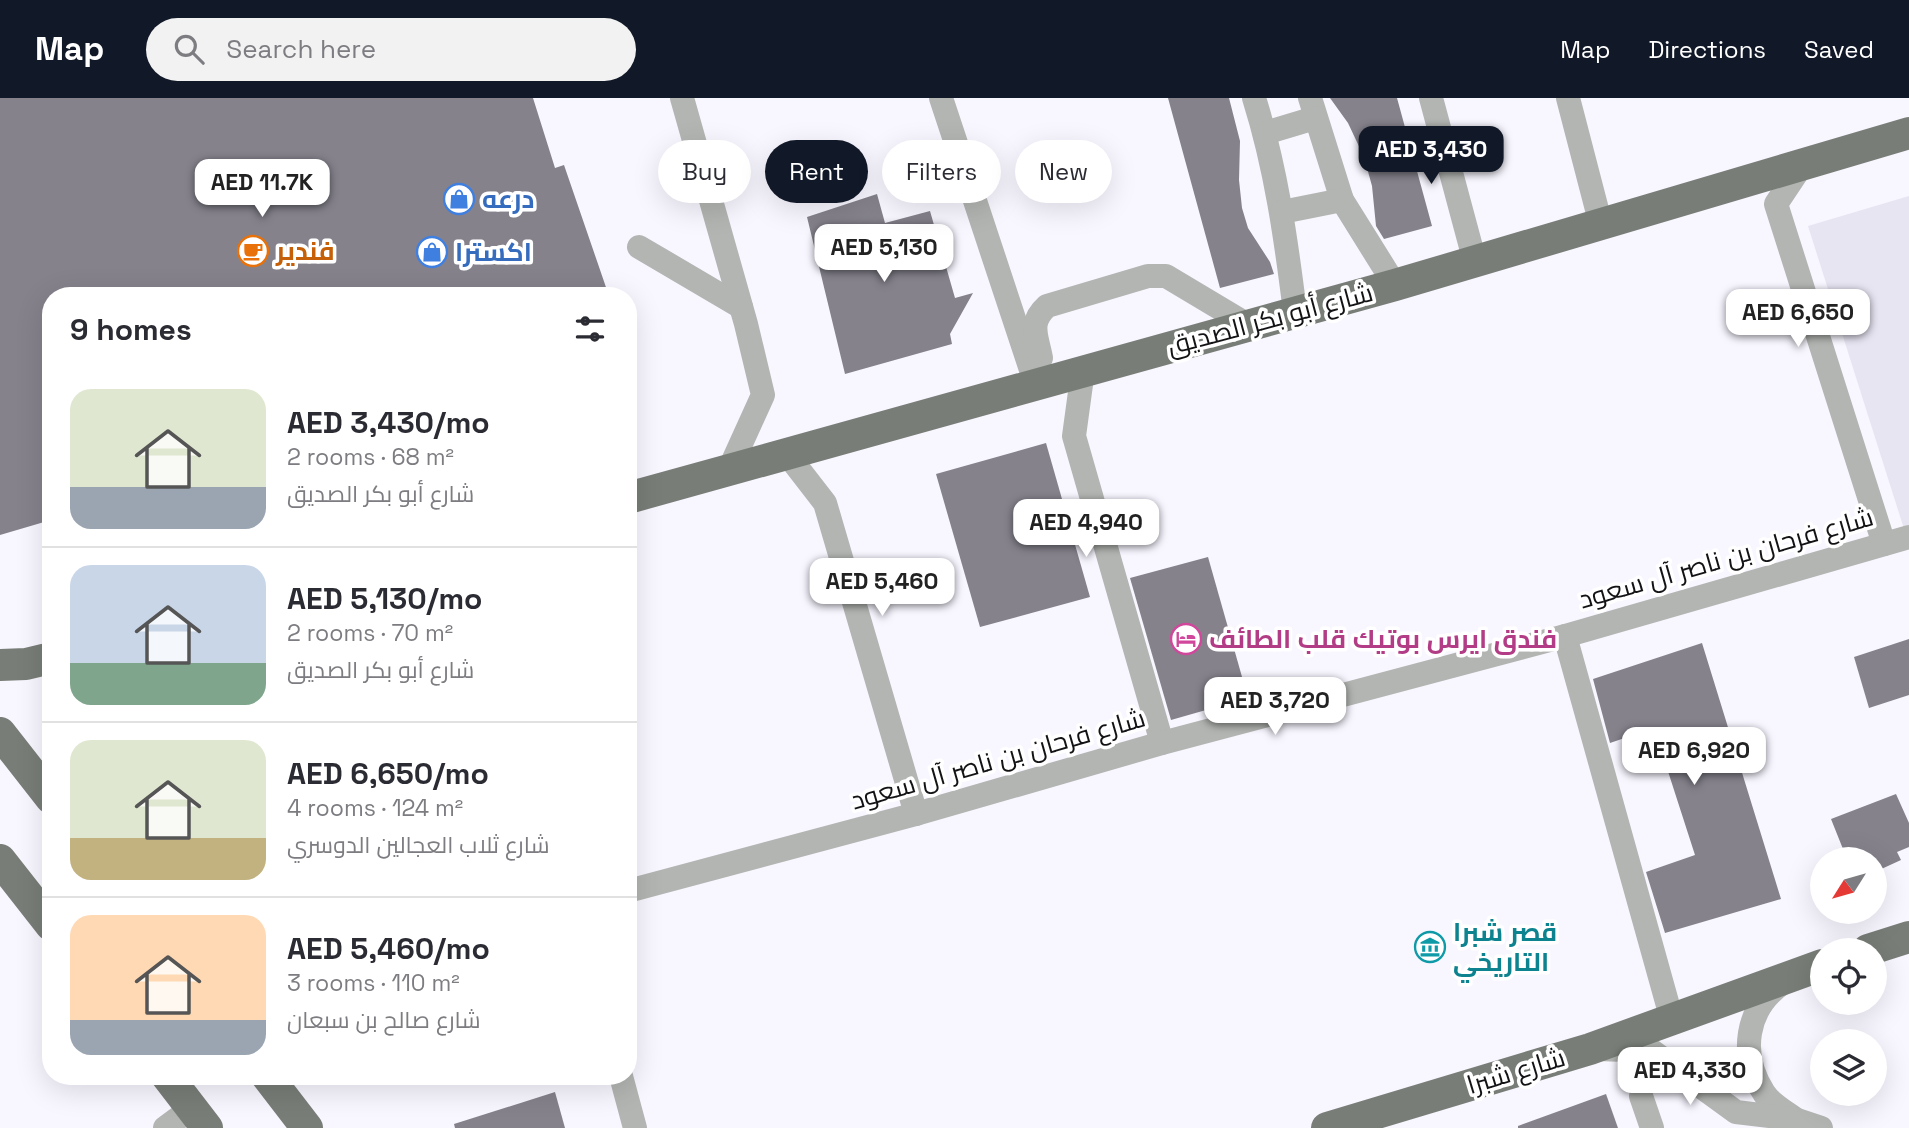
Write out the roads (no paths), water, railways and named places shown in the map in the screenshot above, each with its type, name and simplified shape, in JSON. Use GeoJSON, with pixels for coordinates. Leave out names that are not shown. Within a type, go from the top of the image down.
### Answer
{"type":"FeatureCollection","features":[{"type":"Feature","properties":{"kind":"main road","name":"شارع أبو بكر الصديق"},"geometry":{"type":"LineString","coordinates":[[637,496],[1395,285],[1909,133]]}},
{"type":"Feature","properties":{"kind":"main road"},"geometry":{"type":"LineString","coordinates":[[0,664],[26,664],[42,660]]}},
{"type":"Feature","properties":{"kind":"main road"},"geometry":{"type":"LineString","coordinates":[[0,733],[42,787]]}},
{"type":"Feature","properties":{"kind":"main road"},"geometry":{"type":"LineString","coordinates":[[5,874],[42,915]]}},
{"type":"Feature","properties":{"kind":"main road"},"geometry":{"type":"LineString","coordinates":[[1887,944],[1909,937]]}},
{"type":"Feature","properties":{"kind":"main road","name":"شارع شبرا"},"geometry":{"type":"LineString","coordinates":[[1328,1128],[1590,1049],[1810,968]]}},
{"type":"Feature","properties":{"kind":"main road"},"geometry":{"type":"LineString","coordinates":[[174,1085],[199,1118]]}},
{"type":"Feature","properties":{"kind":"main road"},"geometry":{"type":"LineString","coordinates":[[274,1085],[307,1128]]}},
{"type":"Feature","properties":{"kind":"street"},"geometry":{"type":"LineString","coordinates":[[682,98],[763,395],[729,470]]}},
{"type":"Feature","properties":{"kind":"street"},"geometry":{"type":"LineString","coordinates":[[941,98],[1042,383]]}},
{"type":"Feature","properties":{"kind":"street"},"geometry":{"type":"LineString","coordinates":[[1254,98],[1265,133],[1282,212],[1294,312]]}},
{"type":"Feature","properties":{"kind":"street"},"geometry":{"type":"LineString","coordinates":[[1431,98],[1475,262]]}},
{"type":"Feature","properties":{"kind":"street"},"geometry":{"type":"LineString","coordinates":[[1567,98],[1601,225]]}},
{"type":"Feature","properties":{"kind":"street"},"geometry":{"type":"LineString","coordinates":[[1265,133],[1313,108],[1342,200],[1395,285]]}},
{"type":"Feature","properties":{"kind":"street"},"geometry":{"type":"LineString","coordinates":[[1802,165],[1776,204],[1884,544]]}},
{"type":"Feature","properties":{"kind":"street"},"geometry":{"type":"LineString","coordinates":[[1282,212],[1342,200]]}},
{"type":"Feature","properties":{"kind":"street"},"geometry":{"type":"LineString","coordinates":[[639,247],[741,307]]}},
{"type":"Feature","properties":{"kind":"street"},"geometry":{"type":"LineString","coordinates":[[1042,383],[1034,326],[1038,314],[1047,306],[1148,276],[1166,276],[1248,325]]}},
{"type":"Feature","properties":{"kind":"street"},"geometry":{"type":"LineString","coordinates":[[1083,370],[1074,436],[1163,743]]}},
{"type":"Feature","properties":{"kind":"street"},"geometry":{"type":"LineString","coordinates":[[787,454],[825,503],[916,814]]}},
{"type":"Feature","properties":{"kind":"street","name":"شارع فرحان بن ناصر آل سعود"},"geometry":{"type":"LineString","coordinates":[[637,889],[916,814],[1163,743],[1565,636],[1909,537]]}},
{"type":"Feature","properties":{"kind":"street"},"geometry":{"type":"LineString","coordinates":[[1565,636],[1672,1020]]}},
{"type":"Feature","properties":{"kind":"street"},"geometry":{"type":"LineString","coordinates":[[1788,1123],[1765,1096],[1749,1062],[1750,1025],[1769,992],[1810,969]]}},
{"type":"Feature","properties":{"kind":"street"},"geometry":{"type":"LineString","coordinates":[[1590,1049],[1652,1051],[1736,1112],[1821,1128]]}},
{"type":"Feature","properties":{"kind":"street"},"geometry":{"type":"LineString","coordinates":[[629,1085],[635,1128]]}},
{"type":"Feature","properties":{"kind":"street"},"geometry":{"type":"LineString","coordinates":[[1641,1096],[1652,1128]]}},
{"type":"Feature","properties":{"kind":"street"},"geometry":{"type":"LineString","coordinates":[[165,1128],[199,1118]]}},
{"type":"Feature","properties":{"kind":"place","name":"درعه"},"geometry":{"type":"Point","coordinates":[459,199]}},
{"type":"Feature","properties":{"kind":"place","name":"فندير"},"geometry":{"type":"Point","coordinates":[253,251]}},
{"type":"Feature","properties":{"kind":"place","name":"اكسترا"},"geometry":{"type":"Point","coordinates":[432,252]}},
{"type":"Feature","properties":{"kind":"place","name":"فندق ايرس بوتيك قلب الطائف"},"geometry":{"type":"Point","coordinates":[1186,639]}},
{"type":"Feature","properties":{"kind":"place","name":"قصر شبرا التاريخي"},"geometry":{"type":"Point","coordinates":[1430,947]}}]}
